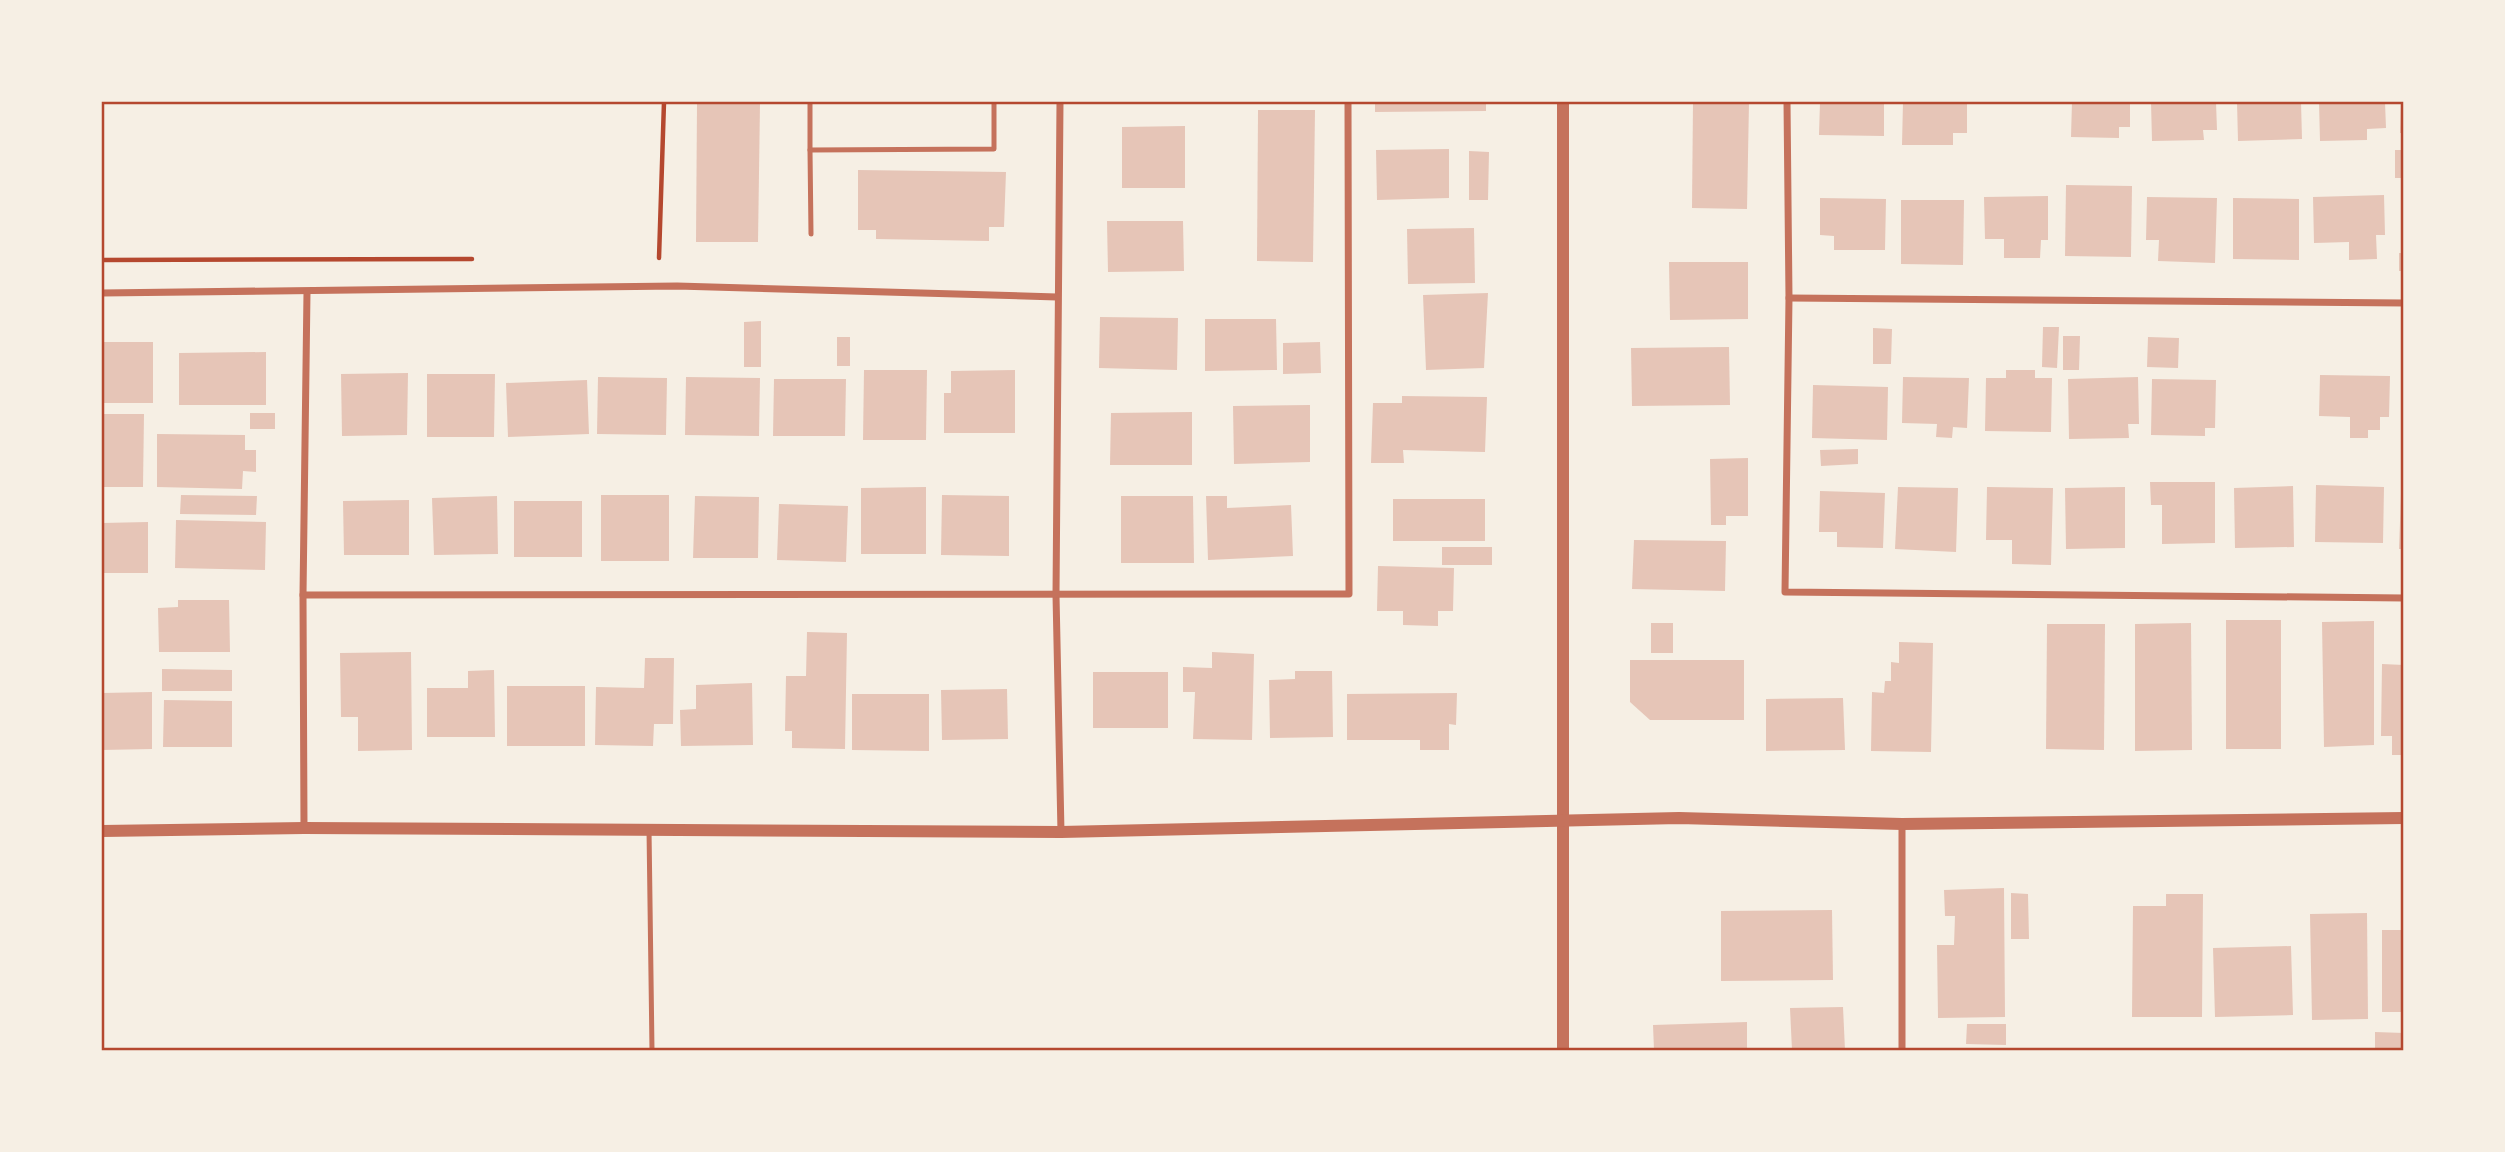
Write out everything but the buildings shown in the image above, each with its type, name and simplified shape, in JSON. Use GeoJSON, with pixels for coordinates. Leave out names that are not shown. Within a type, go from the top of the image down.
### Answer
{"type":"FeatureCollection","features":[{"type":"Feature","properties":{"kind":"street"},"geometry":{"type":"LineString","coordinates":[[1060,102],[1056,594],[1062,832]]}},
{"type":"Feature","properties":{"kind":"street"},"geometry":{"type":"LineString","coordinates":[[303,595],[1349,594],[1348,102]]}},
{"type":"Feature","properties":{"kind":"street"},"geometry":{"type":"LineString","coordinates":[[1563,102],[1563,1051]]}},
{"type":"Feature","properties":{"kind":"street"},"geometry":{"type":"LineString","coordinates":[[1787,102],[1790,298],[1785,592],[2403,598]]}},
{"type":"Feature","properties":{"kind":"street"},"geometry":{"type":"LineString","coordinates":[[102,293],[677,286],[1057,296]]}},
{"type":"Feature","properties":{"kind":"street"},"geometry":{"type":"LineString","coordinates":[[304,828],[303,595],[307,292]]}},
{"type":"Feature","properties":{"kind":"street"},"geometry":{"type":"LineString","coordinates":[[1790,298],[2403,303]]}},
{"type":"Feature","properties":{"kind":"street"},"geometry":{"type":"LineString","coordinates":[[102,831],[304,828],[1062,832],[1679,818],[1902,824],[2403,818]]}},
{"type":"Feature","properties":{"kind":"street"},"geometry":{"type":"LineString","coordinates":[[1902,824],[1902,1051]]}},
{"type":"Feature","properties":{"kind":"lane"},"geometry":{"type":"LineString","coordinates":[[810,102],[811,234]]}},
{"type":"Feature","properties":{"kind":"lane"},"geometry":{"type":"LineString","coordinates":[[810,150],[994,149],[994,102]]}},
{"type":"Feature","properties":{"kind":"lane"},"geometry":{"type":"LineString","coordinates":[[649,829],[652,1051]]}},
{"type":"Feature","properties":{"kind":"path"},"geometry":{"type":"LineString","coordinates":[[646,258],[660,258],[664,102]]}},
{"type":"Feature","properties":{"kind":"path"},"geometry":{"type":"LineString","coordinates":[[102,260],[478,258]]}}]}
